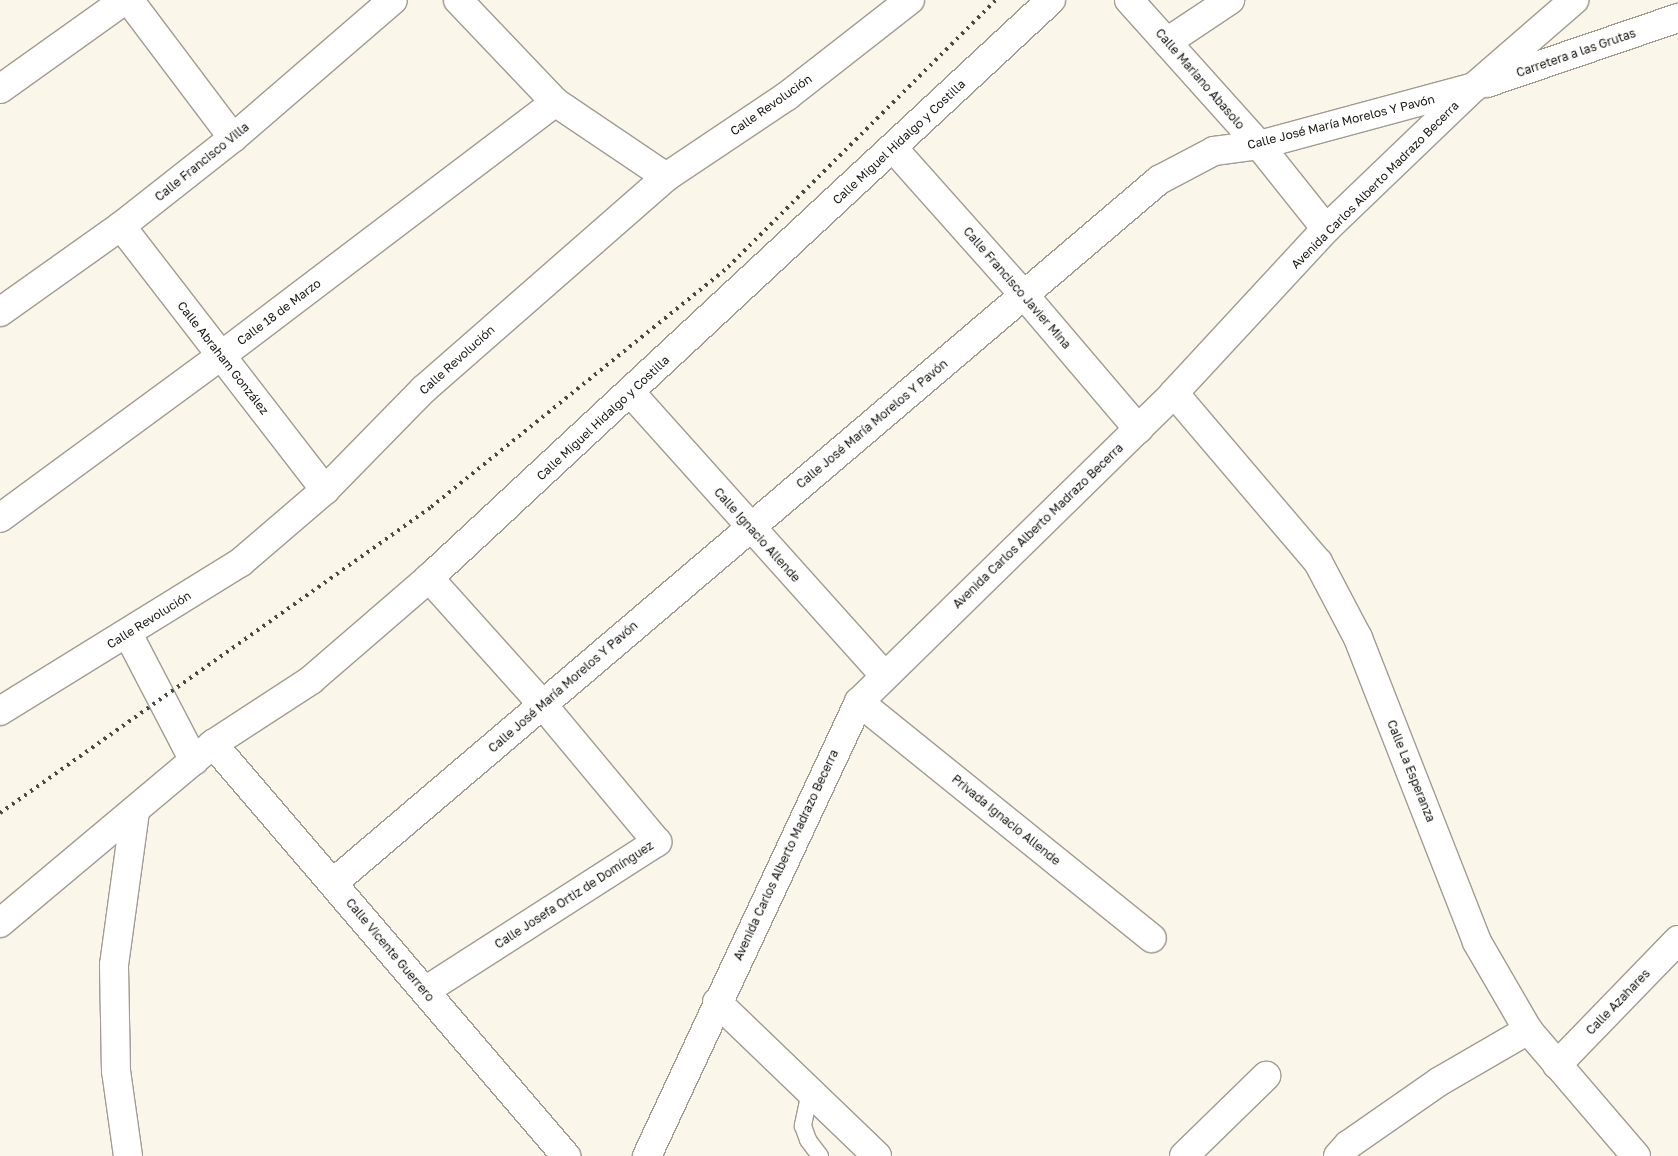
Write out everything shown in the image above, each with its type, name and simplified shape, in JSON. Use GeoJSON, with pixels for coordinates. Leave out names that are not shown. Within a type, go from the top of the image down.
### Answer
{"type":"FeatureCollection","features":[{"type":"Feature","properties":{"kind":"street"},"geometry":{"type":"LineString","coordinates":[[0,90],[127,0],[233,138]]}},
{"type":"Feature","properties":{"kind":"street","name":"Calle Francisco Villa"},"geometry":{"type":"LineString","coordinates":[[0,312],[120,226],[233,138],[393,0]]}},
{"type":"Feature","properties":{"kind":"street"},"geometry":{"type":"LineString","coordinates":[[458,0],[555,102],[666,176]]}},
{"type":"Feature","properties":{"kind":"street","name":"Calle Revolución"},"geometry":{"type":"LineString","coordinates":[[0,711],[128,634],[241,562],[325,490],[424,389],[666,176],[787,96],[910,0]]}},
{"type":"Feature","properties":{"kind":"street","name":"Calle Miguel Hidalgo y Costilla"},"geometry":{"type":"LineString","coordinates":[[0,924],[204,753],[311,680],[429,578],[631,393],[1051,0]]}},
{"type":"Feature","properties":{"kind":"street","name":"Calle Mariano Abasolo"},"geometry":{"type":"LineString","coordinates":[[1129,0],[1258,145],[1326,229]]}},
{"type":"Feature","properties":{"kind":"street"},"geometry":{"type":"LineString","coordinates":[[1167,42],[1230,0]]}},
{"type":"Feature","properties":{"kind":"street","name":"Avenida Carlos Alberto Madrazo Becerra"},"geometry":{"type":"LineString","coordinates":[[647,1156],[717,1002],[859,702],[1174,393],[1326,229],[1474,87],[1574,0]]}},
{"type":"Feature","properties":{"kind":"street","name":"Carretera a las Grutas"},"geometry":{"type":"LineString","coordinates":[[1474,87],[1678,18]]}},
{"type":"Feature","properties":{"kind":"street","name":"Calle José María Morelos Y Pavón"},"geometry":{"type":"LineString","coordinates":[[333,883],[1159,180],[1214,151],[1258,145],[1474,87]]}},
{"type":"Feature","properties":{"kind":"street","name":"Calle 18 de Marzo"},"geometry":{"type":"LineString","coordinates":[[0,518],[222,355],[555,102]]}},
{"type":"Feature","properties":{"kind":"street","name":"Calle Francisco Javier Mina"},"geometry":{"type":"LineString","coordinates":[[893,148],[1025,296],[1138,429]]}},
{"type":"Feature","properties":{"kind":"street","name":"Calle Abraham González"},"geometry":{"type":"LineString","coordinates":[[120,226],[325,490]]}},
{"type":"Feature","properties":{"kind":"street","name":"Calle Ignacio Allende"},"geometry":{"type":"LineString","coordinates":[[631,393],[749,528],[885,676]]}},
{"type":"Feature","properties":{"kind":"street","name":"Calle La Esperanza"},"geometry":{"type":"LineString","coordinates":[[1174,393],[1318,562],[1358,638],[1477,942],[1528,1030],[1636,1156]]}},
{"type":"Feature","properties":{"kind":"street","name":"Calle Josefa Ortiz de Domínguez"},"geometry":{"type":"LineString","coordinates":[[425,991],[658,842],[543,705],[429,578]]}},
{"type":"Feature","properties":{"kind":"street","name":"Calle Vicente Guerrero"},"geometry":{"type":"LineString","coordinates":[[128,634],[204,753],[333,883],[566,1156]]}},
{"type":"Feature","properties":{"kind":"street","name":"Privada Ignacio Allende"},"geometry":{"type":"LineString","coordinates":[[859,702],[1152,938]]}},
{"type":"Feature","properties":{"kind":"street"},"geometry":{"type":"LineString","coordinates":[[128,1156],[116,1071],[114,965],[135,812]]}},
{"type":"Feature","properties":{"kind":"street","name":"Calle Azahares"},"geometry":{"type":"LineString","coordinates":[[1557,1065],[1678,940]]}},
{"type":"Feature","properties":{"kind":"street"},"geometry":{"type":"LineString","coordinates":[[717,1002],[877,1156]]}},
{"type":"Feature","properties":{"kind":"street"},"geometry":{"type":"LineString","coordinates":[[1338,1156],[1348,1145],[1440,1081],[1528,1030]]}},
{"type":"Feature","properties":{"kind":"street"},"geometry":{"type":"LineString","coordinates":[[1184,1156],[1266,1076]]}},
{"type":"Feature","properties":{"kind":"lane"},"geometry":{"type":"LineString","coordinates":[[810,1092],[803,1126],[808,1140],[820,1156]]}},
{"type":"Feature","properties":{"kind":"railway"},"geometry":{"type":"LineString","coordinates":[[0,813],[431,507],[728,267],[996,0]]}}]}
